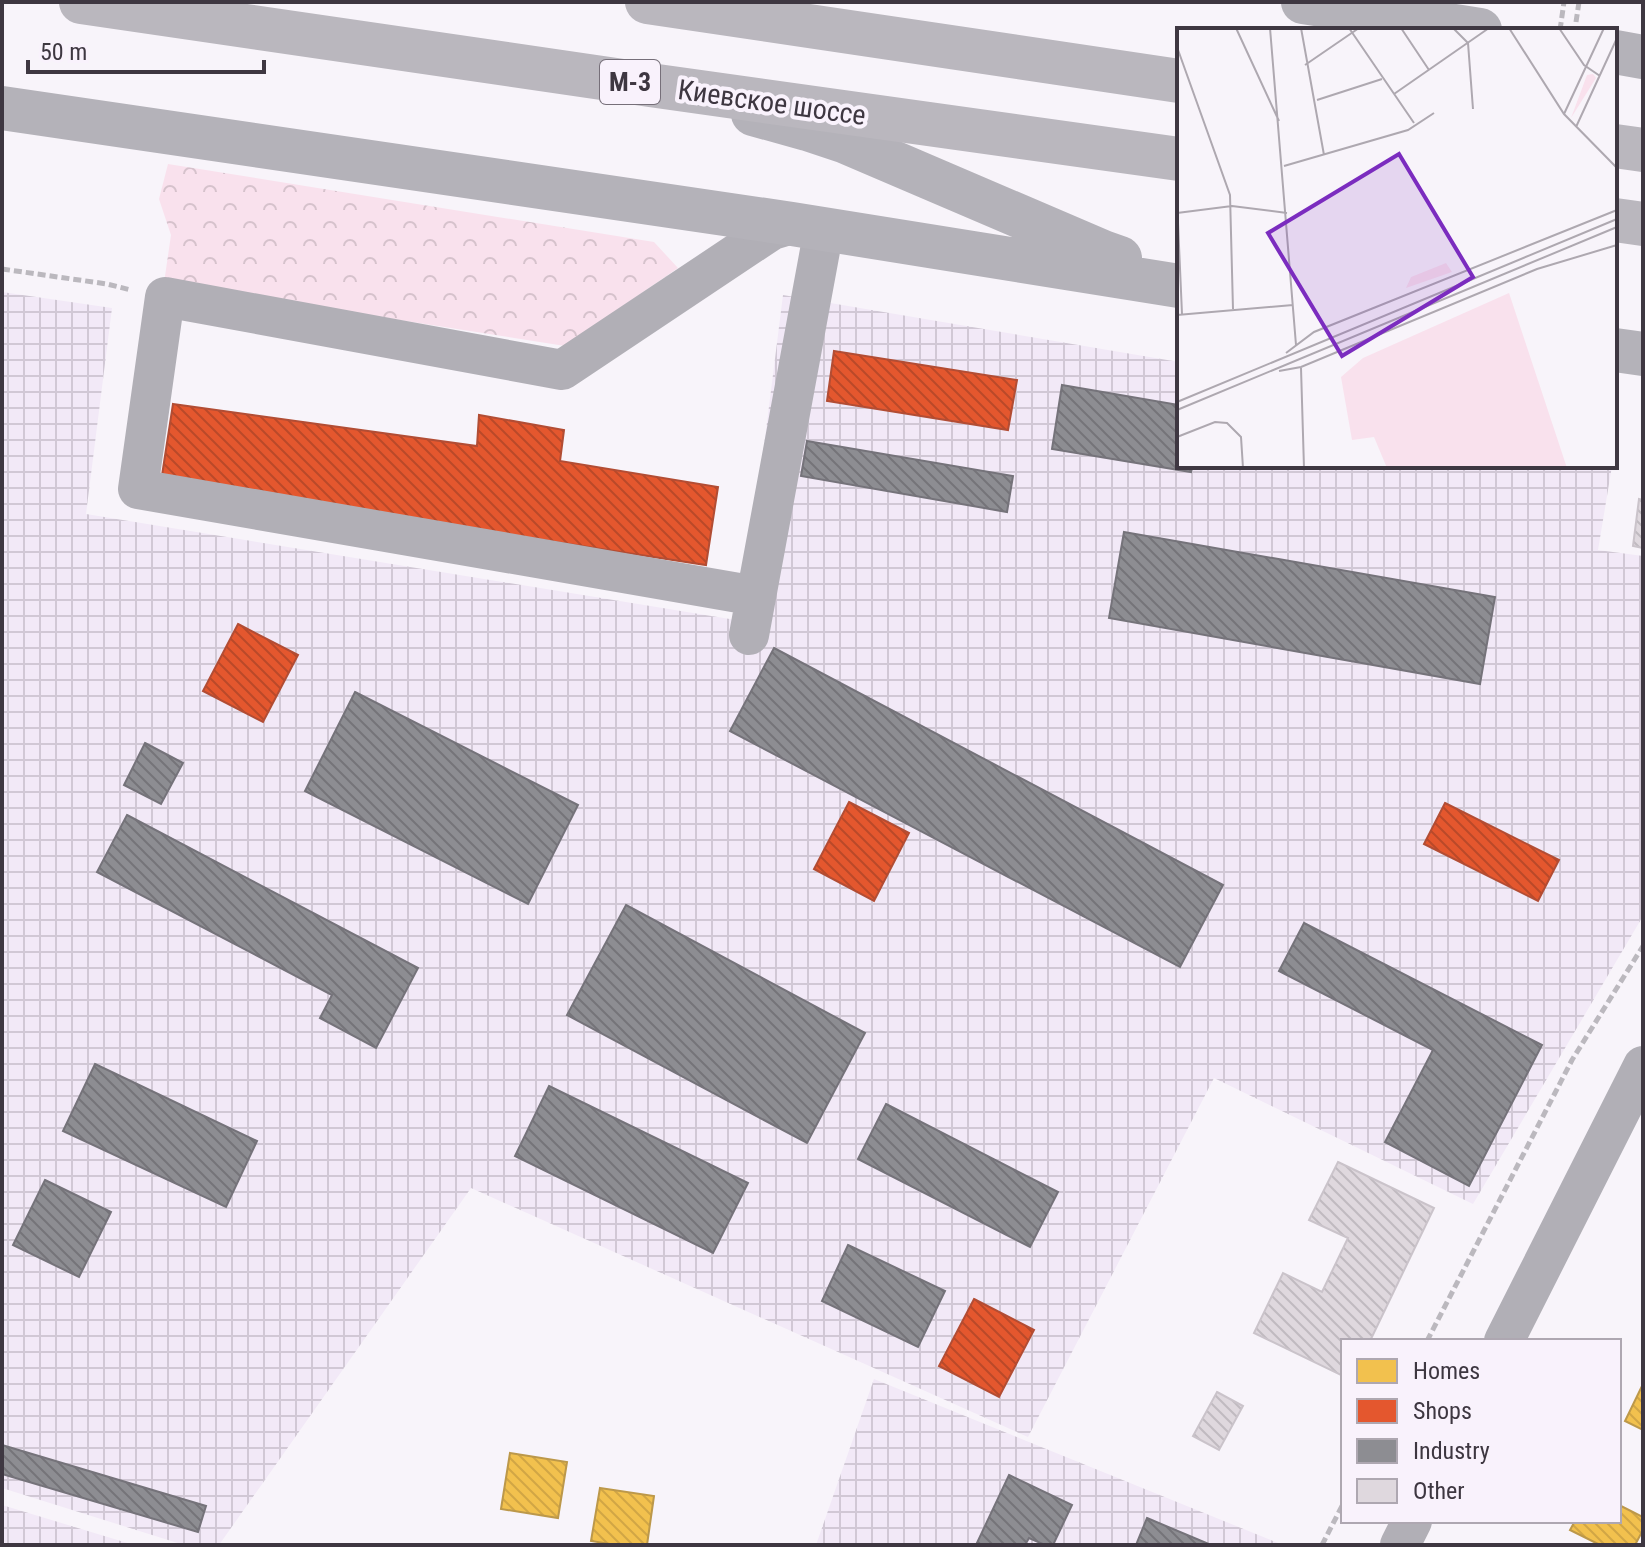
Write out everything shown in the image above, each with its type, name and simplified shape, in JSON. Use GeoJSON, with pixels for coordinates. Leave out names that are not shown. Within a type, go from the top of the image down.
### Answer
{"type":"FeatureCollection","features":[{"type":"Feature","properties":{"kind":"highway","name":"Киевское шоссе"},"geometry":{"type":"LineString","coordinates":[[81,2],[1177,159]]}},
{"type":"Feature","properties":{"kind":"highway"},"geometry":{"type":"LineString","coordinates":[[647,2],[1177,81]]}},
{"type":"Feature","properties":{"kind":"highway"},"geometry":{"type":"LineString","coordinates":[[1617,146],[1643,150]]}},
{"type":"Feature","properties":{"kind":"highway"},"geometry":{"type":"LineString","coordinates":[[1617,220],[1643,224]]}},
{"type":"Feature","properties":{"kind":"main road"},"geometry":{"type":"LineString","coordinates":[[1303,2],[1360,6],[1470,28]]}},
{"type":"Feature","properties":{"kind":"main road"},"geometry":{"type":"LineString","coordinates":[[1617,52],[1643,57]]}},
{"type":"Feature","properties":{"kind":"main road"},"geometry":{"type":"LineString","coordinates":[[650,85],[846,142],[1103,252],[1177,273]]}},
{"type":"Feature","properties":{"kind":"main road"},"geometry":{"type":"LineString","coordinates":[[2,108],[808,226],[1177,286]]}},
{"type":"Feature","properties":{"kind":"main road"},"geometry":{"type":"LineString","coordinates":[[1617,350],[1643,354]]}},
{"type":"Feature","properties":{"kind":"street"},"geometry":{"type":"LineString","coordinates":[[808,226],[752,616],[138,489],[165,297],[562,370],[772,230],[808,226]]}},
{"type":"Feature","properties":{"kind":"street"},"geometry":{"type":"LineString","coordinates":[[1505,1339],[1643,1066]]}},
{"type":"Feature","properties":{"kind":"street"},"geometry":{"type":"LineString","coordinates":[[1400,1545],[1411,1523]]}},
{"type":"Feature","properties":{"kind":"path"},"geometry":{"type":"LineString","coordinates":[[1560,28],[1564,2]]}},
{"type":"Feature","properties":{"kind":"path"},"geometry":{"type":"LineString","coordinates":[[1576,22],[1579,2]]}},
{"type":"Feature","properties":{"kind":"path"},"geometry":{"type":"LineString","coordinates":[[2,269],[107,284],[165,297]]}},
{"type":"Feature","properties":{"kind":"path"},"geometry":{"type":"LineString","coordinates":[[1428,1339],[1572,1060],[1643,946]]}},
{"type":"Feature","properties":{"kind":"path"},"geometry":{"type":"LineString","coordinates":[[1322,1545],[1341,1508]]}},
{"type":"Feature","properties":{"kind":"shaded area"},"geometry":{"type":"Polygon","coordinates":[[[2,292],[112,308],[86,514],[742,621],[783,295],[1177,362],[1177,468],[1612,468],[1598,550],[1643,556],[1643,916],[1473,1204],[1214,1078],[1028,1437],[471,1188],[219,1545],[184,1545],[2,1488],[2,292]]]}},
{"type":"Feature","properties":{"kind":"shaded area"},"geometry":{"type":"Polygon","coordinates":[[[874,1379],[1283,1545],[816,1545],[874,1379]]]}},
{"type":"Feature","properties":{"kind":"shaded area"},"geometry":{"type":"Polygon","coordinates":[[[2,1505],[134,1545],[2,1545],[2,1505]]]}},
{"type":"Feature","properties":{"kind":"green space"},"geometry":{"type":"Polygon","coordinates":[[[168,164],[654,242],[678,268],[565,346],[164,283],[171,235],[159,199],[168,164]]]}},
{"type":"Feature","properties":{"kind":"building: Homes"},"geometry":{"type":"Polygon","coordinates":[[[1643,1384],[1643,1430],[1625,1421],[1643,1384]]]}},
{"type":"Feature","properties":{"kind":"building: Homes"},"geometry":{"type":"Polygon","coordinates":[[[510,1453],[567,1462],[558,1518],[501,1509],[510,1453]]]}},
{"type":"Feature","properties":{"kind":"building: Homes"},"geometry":{"type":"Polygon","coordinates":[[[600,1488],[654,1496],[647,1545],[591,1541],[600,1488]]]}},
{"type":"Feature","properties":{"kind":"building: Homes"},"geometry":{"type":"Polygon","coordinates":[[[1621,1506],[1643,1517],[1643,1530],[1635,1545],[1600,1545],[1570,1530],[1574,1523],[1621,1523],[1621,1506]]]}},
{"type":"Feature","properties":{"kind":"building: Shops"},"geometry":{"type":"Polygon","coordinates":[[[834,351],[1017,380],[1008,430],[827,401],[834,351]]]}},
{"type":"Feature","properties":{"kind":"building: Shops"},"geometry":{"type":"Polygon","coordinates":[[[173,404],[477,446],[479,415],[564,430],[560,461],[718,487],[706,565],[161,482],[173,404]]]}},
{"type":"Feature","properties":{"kind":"building: Shops"},"geometry":{"type":"Polygon","coordinates":[[[238,624],[298,655],[263,722],[203,691],[238,624]]]}},
{"type":"Feature","properties":{"kind":"building: Shops"},"geometry":{"type":"Polygon","coordinates":[[[849,802],[909,833],[874,901],[814,869],[849,802]]]}},
{"type":"Feature","properties":{"kind":"building: Shops"},"geometry":{"type":"Polygon","coordinates":[[[1445,803],[1559,860],[1538,901],[1424,844],[1445,803]]]}},
{"type":"Feature","properties":{"kind":"building: Shops"},"geometry":{"type":"Polygon","coordinates":[[[974,1299],[1034,1330],[999,1397],[939,1366],[974,1299]]]}},
{"type":"Feature","properties":{"kind":"building: Industry"},"geometry":{"type":"Polygon","coordinates":[[[1062,385],[1177,405],[1177,468],[1192,468],[1191,472],[1052,449],[1062,385]]]}},
{"type":"Feature","properties":{"kind":"building: Industry"},"geometry":{"type":"Polygon","coordinates":[[[807,441],[1013,476],[1007,512],[801,476],[807,441]]]}},
{"type":"Feature","properties":{"kind":"building: Industry"},"geometry":{"type":"Polygon","coordinates":[[[1124,532],[1495,597],[1480,684],[1109,618],[1124,532]]]}},
{"type":"Feature","properties":{"kind":"building: Industry"},"geometry":{"type":"Polygon","coordinates":[[[774,648],[1223,885],[1180,967],[730,731],[774,648]]]}},
{"type":"Feature","properties":{"kind":"building: Industry"},"geometry":{"type":"Polygon","coordinates":[[[355,692],[578,805],[528,904],[305,791],[355,692]]]}},
{"type":"Feature","properties":{"kind":"building: Industry"},"geometry":{"type":"Polygon","coordinates":[[[145,743],[183,763],[161,804],[124,785],[145,743]]]}},
{"type":"Feature","properties":{"kind":"building: Industry"},"geometry":{"type":"Polygon","coordinates":[[[127,815],[418,968],[376,1048],[320,1018],[332,995],[97,872],[127,815]]]}},
{"type":"Feature","properties":{"kind":"building: Industry"},"geometry":{"type":"Polygon","coordinates":[[[626,905],[865,1033],[807,1143],[567,1015],[626,905]]]}},
{"type":"Feature","properties":{"kind":"building: Industry"},"geometry":{"type":"Polygon","coordinates":[[[1304,923],[1542,1045],[1469,1186],[1385,1142],[1433,1050],[1279,971],[1304,923]]]}},
{"type":"Feature","properties":{"kind":"building: Industry"},"geometry":{"type":"Polygon","coordinates":[[[95,1064],[257,1141],[226,1207],[63,1131],[95,1064]]]}},
{"type":"Feature","properties":{"kind":"building: Industry"},"geometry":{"type":"Polygon","coordinates":[[[549,1086],[748,1183],[713,1253],[515,1156],[549,1086]]]}},
{"type":"Feature","properties":{"kind":"building: Industry"},"geometry":{"type":"Polygon","coordinates":[[[886,1104],[1058,1192],[1030,1247],[858,1159],[886,1104]]]}},
{"type":"Feature","properties":{"kind":"building: Industry"},"geometry":{"type":"Polygon","coordinates":[[[45,1180],[111,1212],[79,1277],[13,1245],[45,1180]]]}},
{"type":"Feature","properties":{"kind":"building: Industry"},"geometry":{"type":"Polygon","coordinates":[[[848,1245],[945,1291],[918,1347],[822,1301],[848,1245]]]}},
{"type":"Feature","properties":{"kind":"building: Industry"},"geometry":{"type":"Polygon","coordinates":[[[2,1445],[206,1506],[198,1532],[2,1474],[2,1445]]]}},
{"type":"Feature","properties":{"kind":"building: Industry"},"geometry":{"type":"Polygon","coordinates":[[[1009,1475],[1072,1505],[1053,1545],[1029,1538],[1025,1545],[976,1545],[1009,1475]]]}},
{"type":"Feature","properties":{"kind":"building: Industry"},"geometry":{"type":"Polygon","coordinates":[[[1147,1518],[1211,1545],[1136,1545],[1147,1518]]]}},
{"type":"Feature","properties":{"kind":"building: Other"},"geometry":{"type":"Polygon","coordinates":[[[1639,499],[1643,500],[1643,548],[1633,546],[1639,499]]]}},
{"type":"Feature","properties":{"kind":"building: Other"},"geometry":{"type":"Polygon","coordinates":[[[1338,1162],[1434,1208],[1371,1339],[1341,1339],[1341,1375],[1254,1333],[1283,1273],[1322,1292],[1348,1238],[1309,1220],[1338,1162]]]}},
{"type":"Feature","properties":{"kind":"building: Other"},"geometry":{"type":"Polygon","coordinates":[[[1217,1392],[1243,1406],[1219,1450],[1193,1436],[1217,1392]]]}}]}
